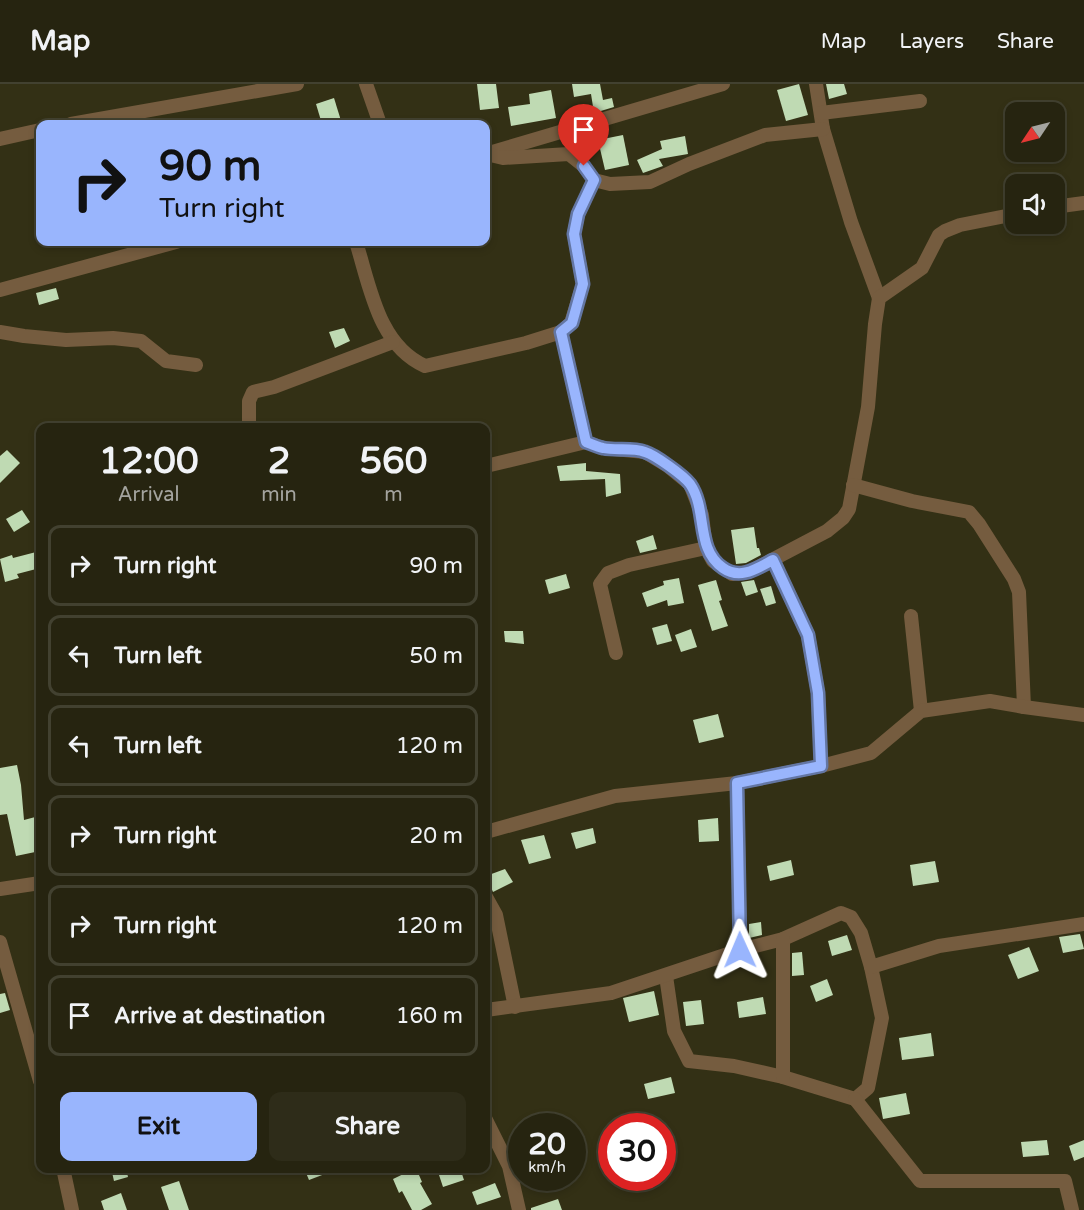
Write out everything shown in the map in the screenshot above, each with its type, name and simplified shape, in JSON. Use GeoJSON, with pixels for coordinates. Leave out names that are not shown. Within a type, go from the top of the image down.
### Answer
{"type":"FeatureCollection","features":[{"type":"Feature","properties":{"kind":"street"},"geometry":{"type":"LineString","coordinates":[[94,120],[297,84]]}},
{"type":"Feature","properties":{"kind":"street"},"geometry":{"type":"LineString","coordinates":[[366,84],[379,120]]}},
{"type":"Feature","properties":{"kind":"street"},"geometry":{"type":"LineString","coordinates":[[490,153],[723,84]]}},
{"type":"Feature","properties":{"kind":"street"},"geometry":{"type":"LineString","coordinates":[[490,465],[586,442],[603,448],[645,452],[668,466],[690,484],[702,515],[706,548],[713,561],[732,574],[749,572],[773,560],[827,531],[843,518],[849,509],[868,407],[879,298],[851,222],[823,129],[816,84]]}},
{"type":"Feature","properties":{"kind":"street"},"geometry":{"type":"LineString","coordinates":[[821,113],[920,101]]}},
{"type":"Feature","properties":{"kind":"street"},"geometry":{"type":"LineString","coordinates":[[490,155],[503,158],[569,154],[584,166],[594,180],[610,184],[650,182],[689,164],[765,135],[823,129]]}},
{"type":"Feature","properties":{"kind":"street"},"geometry":{"type":"LineString","coordinates":[[0,139],[36,131]]}},
{"type":"Feature","properties":{"kind":"street"},"geometry":{"type":"LineString","coordinates":[[357,246],[384,327],[393,342],[410,359],[425,366],[526,343],[561,332],[572,323],[583,284],[574,234],[578,214],[594,180]]}},
{"type":"Feature","properties":{"kind":"street"},"geometry":{"type":"LineString","coordinates":[[1065,205],[1084,202]]}},
{"type":"Feature","properties":{"kind":"street"},"geometry":{"type":"LineString","coordinates":[[879,298],[922,268],[939,235],[945,231],[960,225],[1005,216]]}},
{"type":"Feature","properties":{"kind":"street"},"geometry":{"type":"LineString","coordinates":[[0,290],[161,246]]}},
{"type":"Feature","properties":{"kind":"street"},"geometry":{"type":"LineString","coordinates":[[0,332],[66,340],[113,338],[141,341],[166,361],[196,365]]}},
{"type":"Feature","properties":{"kind":"street"},"geometry":{"type":"LineString","coordinates":[[561,332],[586,442]]}},
{"type":"Feature","properties":{"kind":"street"},"geometry":{"type":"LineString","coordinates":[[249,423],[249,402],[253,392],[274,387],[393,342]]}},
{"type":"Feature","properties":{"kind":"street"},"geometry":{"type":"LineString","coordinates":[[853,485],[912,501],[969,512],[979,524],[1014,579],[1019,592],[1024,707]]}},
{"type":"Feature","properties":{"kind":"street"},"geometry":{"type":"LineString","coordinates":[[616,653],[600,584],[608,573],[628,566],[706,548]]}},
{"type":"Feature","properties":{"kind":"street"},"geometry":{"type":"LineString","coordinates":[[773,560],[808,635],[818,693],[821,766]]}},
{"type":"Feature","properties":{"kind":"street"},"geometry":{"type":"LineString","coordinates":[[911,616],[921,711]]}},
{"type":"Feature","properties":{"kind":"street"},"geometry":{"type":"LineString","coordinates":[[490,831],[615,796],[737,783],[871,753],[921,711],[990,701],[1084,715]]}},
{"type":"Feature","properties":{"kind":"street"},"geometry":{"type":"LineString","coordinates":[[737,783],[740,950]]}},
{"type":"Feature","properties":{"kind":"street"},"geometry":{"type":"LineString","coordinates":[[0,889],[36,884]]}},
{"type":"Feature","properties":{"kind":"street"},"geometry":{"type":"LineString","coordinates":[[490,904],[496,915],[515,1007]]}},
{"type":"Feature","properties":{"kind":"street"},"geometry":{"type":"LineString","coordinates":[[490,1010],[611,993],[740,950],[783,939],[841,913],[851,917],[861,933],[882,1018],[868,1088],[855,1100]]}},
{"type":"Feature","properties":{"kind":"street"},"geometry":{"type":"LineString","coordinates":[[871,968],[939,946],[1084,924]]}},
{"type":"Feature","properties":{"kind":"street"},"geometry":{"type":"LineString","coordinates":[[783,939],[783,1077]]}},
{"type":"Feature","properties":{"kind":"street"},"geometry":{"type":"LineString","coordinates":[[0,942],[36,1067]]}},
{"type":"Feature","properties":{"kind":"street"},"geometry":{"type":"LineString","coordinates":[[666,976],[674,1031],[689,1061],[734,1066],[783,1077],[855,1100],[920,1181],[1065,1181],[1072,1210]]}},
{"type":"Feature","properties":{"kind":"street"},"geometry":{"type":"LineString","coordinates":[[490,1128],[509,1167],[519,1210]]}},
{"type":"Feature","properties":{"kind":"street"},"geometry":{"type":"LineString","coordinates":[[64,1173],[72,1210]]}},
{"type":"Feature","properties":{"kind":"building"},"geometry":{"type":"Polygon","coordinates":[[[477,84],[496,84],[499,108],[480,110],[477,84]]]}},
{"type":"Feature","properties":{"kind":"building"},"geometry":{"type":"Polygon","coordinates":[[[572,84],[600,84],[603,100],[612,98],[614,107],[594,113],[591,94],[574,97],[572,84]]]}},
{"type":"Feature","properties":{"kind":"building"},"geometry":{"type":"Polygon","coordinates":[[[799,84],[808,115],[786,121],[777,90],[799,84]]]}},
{"type":"Feature","properties":{"kind":"building"},"geometry":{"type":"Polygon","coordinates":[[[826,84],[844,84],[847,94],[829,99],[826,84]]]}},
{"type":"Feature","properties":{"kind":"building"},"geometry":{"type":"Polygon","coordinates":[[[551,90],[556,118],[511,126],[508,107],[530,104],[529,94],[551,90]]]}},
{"type":"Feature","properties":{"kind":"building"},"geometry":{"type":"Polygon","coordinates":[[[334,98],[341,120],[321,120],[316,104],[334,98]]]}},
{"type":"Feature","properties":{"kind":"building"},"geometry":{"type":"Polygon","coordinates":[[[623,135],[629,165],[605,170],[598,140],[623,135]]]}},
{"type":"Feature","properties":{"kind":"building"},"geometry":{"type":"Polygon","coordinates":[[[685,136],[688,154],[659,159],[663,166],[643,173],[637,160],[662,149],[660,141],[685,136]]]}},
{"type":"Feature","properties":{"kind":"building"},"geometry":{"type":"Polygon","coordinates":[[[56,288],[59,299],[39,305],[36,293],[56,288]]]}},
{"type":"Feature","properties":{"kind":"building"},"geometry":{"type":"Polygon","coordinates":[[[344,328],[350,341],[335,348],[329,332],[344,328]]]}},
{"type":"Feature","properties":{"kind":"building"},"geometry":{"type":"Polygon","coordinates":[[[7,450],[20,463],[0,483],[0,456],[7,450]]]}},
{"type":"Feature","properties":{"kind":"building"},"geometry":{"type":"Polygon","coordinates":[[[586,463],[586,471],[620,474],[621,493],[606,497],[605,479],[560,481],[557,466],[586,463]]]}},
{"type":"Feature","properties":{"kind":"building"},"geometry":{"type":"Polygon","coordinates":[[[22,510],[30,522],[14,532],[6,519],[22,510]]]}},
{"type":"Feature","properties":{"kind":"building"},"geometry":{"type":"Polygon","coordinates":[[[754,527],[757,548],[761,555],[746,563],[736,564],[731,530],[754,527]]]}},
{"type":"Feature","properties":{"kind":"building"},"geometry":{"type":"Polygon","coordinates":[[[653,535],[657,549],[640,553],[636,541],[653,535]]]}},
{"type":"Feature","properties":{"kind":"building"},"geometry":{"type":"Polygon","coordinates":[[[36,552],[36,569],[17,574],[19,578],[5,582],[0,559],[12,555],[13,558],[36,552]]]}},
{"type":"Feature","properties":{"kind":"building"},"geometry":{"type":"Polygon","coordinates":[[[566,574],[570,588],[549,594],[545,580],[566,574]]]}},
{"type":"Feature","properties":{"kind":"building"},"geometry":{"type":"Polygon","coordinates":[[[679,578],[684,603],[668,606],[667,600],[647,607],[642,593],[664,585],[663,581],[679,578]]]}},
{"type":"Feature","properties":{"kind":"building"},"geometry":{"type":"Polygon","coordinates":[[[716,580],[722,600],[719,601],[728,626],[712,631],[698,585],[716,580]]]}},
{"type":"Feature","properties":{"kind":"building"},"geometry":{"type":"Polygon","coordinates":[[[754,580],[758,592],[746,596],[741,582],[754,580]]]}},
{"type":"Feature","properties":{"kind":"building"},"geometry":{"type":"Polygon","coordinates":[[[771,586],[776,603],[766,606],[760,589],[771,586]]]}},
{"type":"Feature","properties":{"kind":"building"},"geometry":{"type":"Polygon","coordinates":[[[667,624],[672,641],[657,645],[652,628],[667,624]]]}},
{"type":"Feature","properties":{"kind":"building"},"geometry":{"type":"Polygon","coordinates":[[[691,629],[697,647],[681,652],[675,635],[691,629]]]}},
{"type":"Feature","properties":{"kind":"building"},"geometry":{"type":"Polygon","coordinates":[[[504,631],[523,631],[524,644],[505,642],[504,631]]]}},
{"type":"Feature","properties":{"kind":"building"},"geometry":{"type":"Polygon","coordinates":[[[718,714],[724,737],[699,743],[693,720],[718,714]]]}},
{"type":"Feature","properties":{"kind":"building"},"geometry":{"type":"Polygon","coordinates":[[[17,765],[24,820],[36,817],[36,852],[16,856],[7,814],[0,815],[0,768],[17,765]]]}},
{"type":"Feature","properties":{"kind":"building"},"geometry":{"type":"Polygon","coordinates":[[[718,818],[719,841],[699,842],[698,820],[718,818]]]}},
{"type":"Feature","properties":{"kind":"building"},"geometry":{"type":"Polygon","coordinates":[[[593,828],[596,843],[576,849],[571,833],[593,828]]]}},
{"type":"Feature","properties":{"kind":"building"},"geometry":{"type":"Polygon","coordinates":[[[544,835],[551,858],[529,864],[521,840],[544,835]]]}},
{"type":"Feature","properties":{"kind":"building"},"geometry":{"type":"Polygon","coordinates":[[[791,860],[794,875],[770,881],[767,866],[791,860]]]}},
{"type":"Feature","properties":{"kind":"building"},"geometry":{"type":"Polygon","coordinates":[[[935,861],[939,882],[913,886],[910,865],[935,861]]]}},
{"type":"Feature","properties":{"kind":"building"},"geometry":{"type":"Polygon","coordinates":[[[505,869],[513,882],[493,892],[490,875],[505,869]]]}},
{"type":"Feature","properties":{"kind":"building"},"geometry":{"type":"Polygon","coordinates":[[[761,922],[762,935],[749,938],[749,924],[761,922]]]}},
{"type":"Feature","properties":{"kind":"building"},"geometry":{"type":"Polygon","coordinates":[[[1080,934],[1084,949],[1063,953],[1059,937],[1080,934]]]}},
{"type":"Feature","properties":{"kind":"building"},"geometry":{"type":"Polygon","coordinates":[[[847,935],[852,950],[832,956],[828,941],[847,935]]]}},
{"type":"Feature","properties":{"kind":"building"},"geometry":{"type":"Polygon","coordinates":[[[1029,947],[1039,971],[1018,979],[1008,955],[1029,947]]]}},
{"type":"Feature","properties":{"kind":"building"},"geometry":{"type":"Polygon","coordinates":[[[802,952],[804,975],[792,976],[792,953],[802,952]]]}},
{"type":"Feature","properties":{"kind":"building"},"geometry":{"type":"Polygon","coordinates":[[[827,979],[833,995],[816,1002],[810,986],[827,979]]]}},
{"type":"Feature","properties":{"kind":"building"},"geometry":{"type":"Polygon","coordinates":[[[654,991],[659,1015],[629,1022],[623,998],[654,991]]]}},
{"type":"Feature","properties":{"kind":"building"},"geometry":{"type":"Polygon","coordinates":[[[5,993],[10,1010],[0,1013],[0,994],[5,993]]]}},
{"type":"Feature","properties":{"kind":"building"},"geometry":{"type":"Polygon","coordinates":[[[763,997],[766,1014],[739,1018],[737,1002],[763,997]]]}},
{"type":"Feature","properties":{"kind":"building"},"geometry":{"type":"Polygon","coordinates":[[[701,1000],[704,1024],[686,1026],[683,1002],[701,1000]]]}},
{"type":"Feature","properties":{"kind":"building"},"geometry":{"type":"Polygon","coordinates":[[[931,1033],[934,1056],[902,1060],[899,1038],[931,1033]]]}},
{"type":"Feature","properties":{"kind":"building"},"geometry":{"type":"Polygon","coordinates":[[[671,1077],[675,1093],[648,1099],[644,1084],[671,1077]]]}},
{"type":"Feature","properties":{"kind":"building"},"geometry":{"type":"Polygon","coordinates":[[[906,1093],[910,1114],[883,1119],[879,1098],[906,1093]]]}},
{"type":"Feature","properties":{"kind":"building"},"geometry":{"type":"Polygon","coordinates":[[[1047,1140],[1049,1155],[1023,1157],[1021,1142],[1047,1140]]]}},
{"type":"Feature","properties":{"kind":"building"},"geometry":{"type":"Polygon","coordinates":[[[1084,1140],[1084,1157],[1074,1161],[1069,1146],[1084,1140]]]}},
{"type":"Feature","properties":{"kind":"building"},"geometry":{"type":"Polygon","coordinates":[[[112,1173],[127,1173],[128,1177],[114,1181],[112,1173]]]}},
{"type":"Feature","properties":{"kind":"building"},"geometry":{"type":"Polygon","coordinates":[[[306,1173],[327,1173],[309,1180],[306,1173]]]}},
{"type":"Feature","properties":{"kind":"building"},"geometry":{"type":"Polygon","coordinates":[[[406,1173],[418,1173],[422,1182],[420,1183],[432,1204],[421,1210],[412,1210],[402,1191],[399,1193],[393,1179],[406,1173]]]}},
{"type":"Feature","properties":{"kind":"building"},"geometry":{"type":"Polygon","coordinates":[[[438,1173],[462,1173],[464,1180],[443,1187],[438,1173]]]}},
{"type":"Feature","properties":{"kind":"building"},"geometry":{"type":"Polygon","coordinates":[[[179,1181],[189,1210],[169,1210],[161,1187],[179,1181]]]}},
{"type":"Feature","properties":{"kind":"building"},"geometry":{"type":"Polygon","coordinates":[[[495,1183],[501,1197],[477,1205],[472,1192],[495,1183]]]}},
{"type":"Feature","properties":{"kind":"building"},"geometry":{"type":"Polygon","coordinates":[[[121,1193],[127,1210],[104,1210],[101,1201],[121,1193]]]}},
{"type":"Feature","properties":{"kind":"building"},"geometry":{"type":"Polygon","coordinates":[[[558,1199],[562,1210],[531,1210],[531,1208],[558,1199]]]}},
{"type":"Feature","properties":{"kind":"route"},"geometry":{"type":"LineString","coordinates":[[584,166],[594,180],[578,214],[574,234],[583,284],[572,323],[561,332],[586,442],[603,448],[645,452],[668,466],[690,484],[702,515],[706,548],[713,561],[732,574],[749,572],[773,560],[808,635],[818,693],[821,766],[737,783],[740,950]]}}]}
